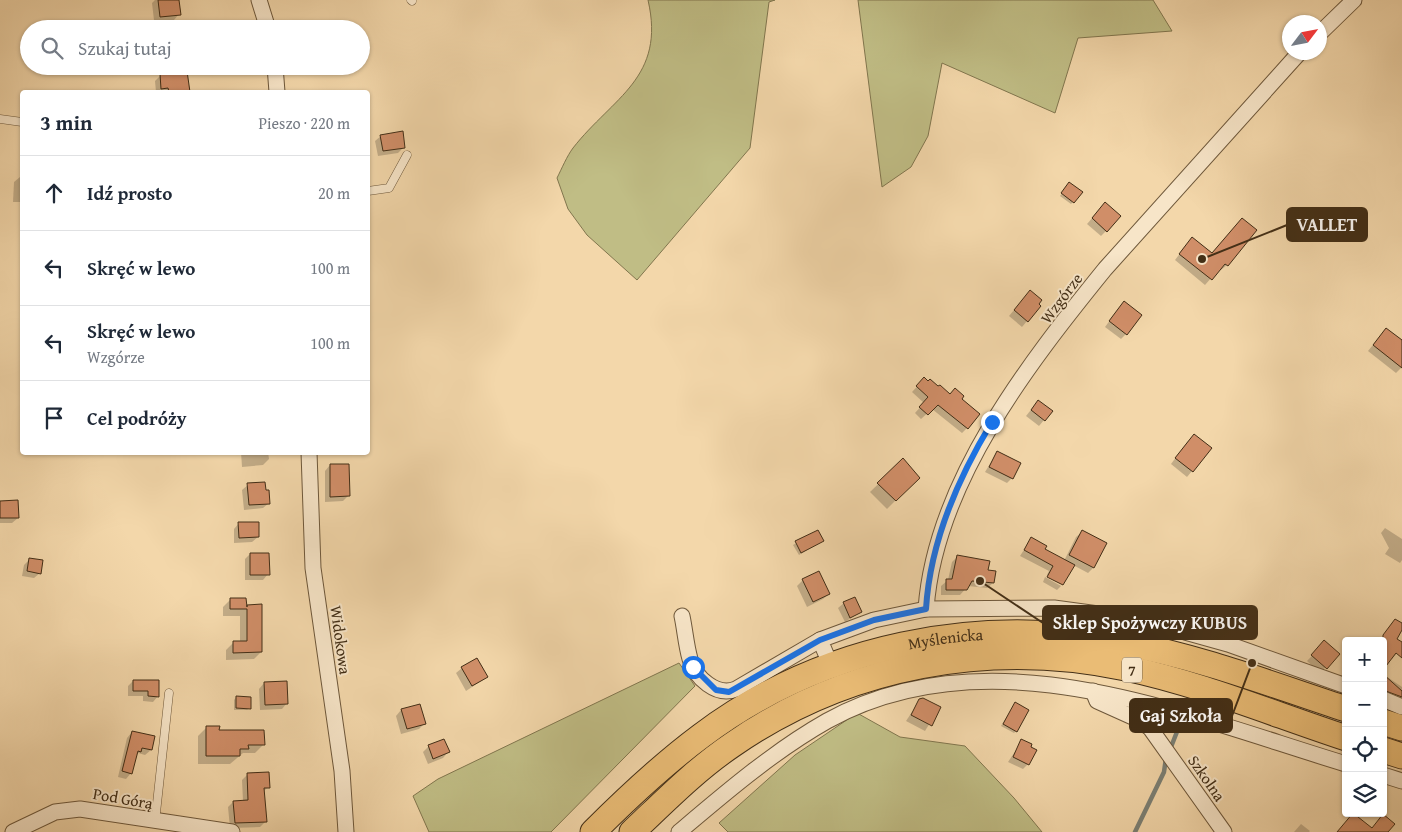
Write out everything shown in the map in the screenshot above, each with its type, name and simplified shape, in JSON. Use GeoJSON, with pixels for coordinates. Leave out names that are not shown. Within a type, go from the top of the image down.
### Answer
{"type":"FeatureCollection","features":[{"type":"Feature","properties":{"kind":"highway","name":"Myślenicka"},"geometry":{"type":"LineString","coordinates":[[593,832],[647,780],[702,735],[761,698],[831,666],[920,641],[996,632],[1064,634],[1148,648],[1251,678],[1342,709]]}},
{"type":"Feature","properties":{"kind":"highway","name":"Myślenicka"},"geometry":{"type":"LineString","coordinates":[[632,832],[714,758],[774,719],[812,700],[862,681],[894,671],[946,661],[992,656],[1034,656],[1102,664],[1184,684],[1342,737]]}},
{"type":"Feature","properties":{"kind":"highway"},"geometry":{"type":"LineString","coordinates":[[1387,723],[1402,728]]}},
{"type":"Feature","properties":{"kind":"highway"},"geometry":{"type":"LineString","coordinates":[[1387,751],[1402,756]]}},
{"type":"Feature","properties":{"kind":"street"},"geometry":{"type":"LineString","coordinates":[[260,0],[266,20]]}},
{"type":"Feature","properties":{"kind":"street"},"geometry":{"type":"LineString","coordinates":[[1327,26],[1354,0]]}},
{"type":"Feature","properties":{"kind":"street","name":"Wzgórze"},"geometry":{"type":"LineString","coordinates":[[926,609],[928,583],[940,532],[977,446],[992,422],[1080,299],[1293,60]]}},
{"type":"Feature","properties":{"kind":"street"},"geometry":{"type":"LineString","coordinates":[[275,75],[277,90]]}},
{"type":"Feature","properties":{"kind":"street","name":"Widokowa"},"geometry":{"type":"LineString","coordinates":[[309,455],[313,568],[342,771],[346,832]]}},
{"type":"Feature","properties":{"kind":"street"},"geometry":{"type":"LineString","coordinates":[[992,607],[996,632]]}},
{"type":"Feature","properties":{"kind":"street"},"geometry":{"type":"LineString","coordinates":[[682,616],[693,667],[710,686],[723,692],[736,689],[820,640],[874,620],[926,609],[992,607],[1054,608],[1149,623],[1228,644],[1342,685]]}},
{"type":"Feature","properties":{"kind":"street"},"geometry":{"type":"LineString","coordinates":[[820,640],[831,666]]}},
{"type":"Feature","properties":{"kind":"street"},"geometry":{"type":"LineString","coordinates":[[679,832],[792,744],[827,721],[883,698],[936,683],[1032,683],[1124,697],[1342,763]]}},
{"type":"Feature","properties":{"kind":"street","name":"Szkolna"},"geometry":{"type":"LineString","coordinates":[[1093,691],[1097,701],[1138,719],[1150,728],[1224,832]]}},
{"type":"Feature","properties":{"kind":"street"},"geometry":{"type":"LineString","coordinates":[[1387,701],[1402,707]]}},
{"type":"Feature","properties":{"kind":"street"},"geometry":{"type":"LineString","coordinates":[[1387,776],[1402,780]]}},
{"type":"Feature","properties":{"kind":"street","name":"Pod Górą"},"geometry":{"type":"LineString","coordinates":[[13,832],[55,812],[80,809],[155,822],[232,832]]}},
{"type":"Feature","properties":{"kind":"lane"},"geometry":{"type":"LineString","coordinates":[[0,118],[20,122]]}},
{"type":"Feature","properties":{"kind":"lane"},"geometry":{"type":"LineString","coordinates":[[370,191],[389,188],[407,155]]}},
{"type":"Feature","properties":{"kind":"lane"},"geometry":{"type":"LineString","coordinates":[[155,822],[169,694]]}},
{"type":"Feature","properties":{"kind":"shaded area"},"geometry":{"type":"Polygon","coordinates":[[[648,0],[775,0],[769,2],[750,148],[637,280],[587,235],[568,209],[557,178],[573,148],[619,99],[643,68],[649,49],[652,27],[648,0]]]}},
{"type":"Feature","properties":{"kind":"shaded area"},"geometry":{"type":"Polygon","coordinates":[[[858,0],[1153,0],[1172,31],[1078,38],[1055,113],[942,63],[928,136],[911,167],[882,187],[858,0]]]}},
{"type":"Feature","properties":{"kind":"shaded area"},"geometry":{"type":"Polygon","coordinates":[[[679,663],[695,686],[551,832],[429,832],[413,796],[438,779],[679,663]]]}},
{"type":"Feature","properties":{"kind":"shaded area"},"geometry":{"type":"Polygon","coordinates":[[[857,713],[900,737],[965,746],[1014,798],[1042,832],[728,832],[719,823],[795,755],[857,713]]]}},
{"type":"Feature","properties":{"kind":"building"},"geometry":{"type":"Polygon","coordinates":[[[158,0],[179,0],[181,15],[160,17],[158,0]]]}},
{"type":"Feature","properties":{"kind":"building"},"geometry":{"type":"Polygon","coordinates":[[[160,75],[188,75],[190,90],[161,89],[160,75]]]}},
{"type":"Feature","properties":{"kind":"building"},"geometry":{"type":"Polygon","coordinates":[[[403,131],[405,148],[383,151],[380,135],[403,131]]]}},
{"type":"Feature","properties":{"kind":"building"},"geometry":{"type":"Polygon","coordinates":[[[1069,182],[1083,192],[1074,203],[1061,193],[1069,182]]]}},
{"type":"Feature","properties":{"kind":"building"},"geometry":{"type":"Polygon","coordinates":[[[1105,202],[1121,216],[1107,232],[1092,218],[1105,202]]]}},
{"type":"Feature","properties":{"kind":"building"},"geometry":{"type":"Polygon","coordinates":[[[1242,218],[1257,230],[1228,266],[1225,264],[1212,280],[1179,254],[1192,237],[1212,253],[1242,218]]]}},
{"type":"Feature","properties":{"kind":"building"},"geometry":{"type":"Polygon","coordinates":[[[1030,290],[1042,300],[1039,304],[1041,306],[1028,322],[1014,310],[1030,290]]]}},
{"type":"Feature","properties":{"kind":"building"},"geometry":{"type":"Polygon","coordinates":[[[1124,301],[1142,315],[1127,335],[1109,321],[1124,301]]]}},
{"type":"Feature","properties":{"kind":"building"},"geometry":{"type":"Polygon","coordinates":[[[1386,328],[1402,340],[1402,368],[1373,345],[1386,328]]]}},
{"type":"Feature","properties":{"kind":"building"},"geometry":{"type":"Polygon","coordinates":[[[924,377],[928,381],[930,379],[938,386],[940,385],[950,394],[955,388],[964,396],[962,399],[980,414],[968,429],[938,405],[928,415],[919,407],[928,397],[916,386],[924,377]]]}},
{"type":"Feature","properties":{"kind":"building"},"geometry":{"type":"Polygon","coordinates":[[[1038,400],[1053,411],[1045,421],[1031,410],[1038,400]]]}},
{"type":"Feature","properties":{"kind":"building"},"geometry":{"type":"Polygon","coordinates":[[[1194,434],[1212,448],[1193,472],[1175,458],[1194,434]]]}},
{"type":"Feature","properties":{"kind":"building"},"geometry":{"type":"Polygon","coordinates":[[[997,451],[1021,463],[1013,479],[989,467],[997,451]]]}},
{"type":"Feature","properties":{"kind":"building"},"geometry":{"type":"Polygon","coordinates":[[[903,458],[920,478],[896,501],[877,483],[903,458]]]}},
{"type":"Feature","properties":{"kind":"building"},"geometry":{"type":"Polygon","coordinates":[[[330,464],[349,464],[350,496],[330,497],[330,464]]]}},
{"type":"Feature","properties":{"kind":"building"},"geometry":{"type":"Polygon","coordinates":[[[265,482],[266,490],[269,490],[270,504],[249,505],[247,483],[265,482]]]}},
{"type":"Feature","properties":{"kind":"building"},"geometry":{"type":"Polygon","coordinates":[[[18,500],[19,518],[0,518],[0,501],[18,500]]]}},
{"type":"Feature","properties":{"kind":"building"},"geometry":{"type":"Polygon","coordinates":[[[238,522],[259,522],[259,537],[239,538],[238,522]]]}},
{"type":"Feature","properties":{"kind":"building"},"geometry":{"type":"Polygon","coordinates":[[[818,530],[824,541],[801,553],[795,541],[818,530]]]}},
{"type":"Feature","properties":{"kind":"building"},"geometry":{"type":"Polygon","coordinates":[[[1082,530],[1107,543],[1094,568],[1069,555],[1082,530]]]}},
{"type":"Feature","properties":{"kind":"building"},"geometry":{"type":"Polygon","coordinates":[[[1031,537],[1047,546],[1045,549],[1075,565],[1063,585],[1047,577],[1053,566],[1024,550],[1031,537]]]}},
{"type":"Feature","properties":{"kind":"building"},"geometry":{"type":"Polygon","coordinates":[[[250,553],[269,553],[270,575],[250,575],[250,553]]]}},
{"type":"Feature","properties":{"kind":"building"},"geometry":{"type":"Polygon","coordinates":[[[957,555],[990,561],[988,570],[996,571],[994,583],[972,581],[967,590],[946,590],[946,579],[952,579],[957,555]]]}},
{"type":"Feature","properties":{"kind":"building"},"geometry":{"type":"Polygon","coordinates":[[[29,558],[43,560],[41,574],[27,571],[29,558]]]}},
{"type":"Feature","properties":{"kind":"building"},"geometry":{"type":"Polygon","coordinates":[[[819,571],[830,594],[813,602],[802,579],[819,571]]]}},
{"type":"Feature","properties":{"kind":"building"},"geometry":{"type":"Polygon","coordinates":[[[855,597],[862,612],[850,618],[843,602],[855,597]]]}},
{"type":"Feature","properties":{"kind":"building"},"geometry":{"type":"Polygon","coordinates":[[[230,598],[246,598],[247,607],[247,605],[262,604],[262,652],[233,653],[233,641],[247,641],[247,609],[230,609],[230,598]]]}},
{"type":"Feature","properties":{"kind":"building"},"geometry":{"type":"Polygon","coordinates":[[[1395,619],[1402,623],[1402,630],[1397,639],[1402,642],[1402,658],[1396,653],[1387,665],[1387,637],[1383,637],[1395,619]]]}},
{"type":"Feature","properties":{"kind":"building"},"geometry":{"type":"Polygon","coordinates":[[[1324,640],[1340,654],[1327,669],[1311,655],[1324,640]]]}},
{"type":"Feature","properties":{"kind":"building"},"geometry":{"type":"Polygon","coordinates":[[[477,658],[488,677],[472,686],[461,667],[477,658]]]}},
{"type":"Feature","properties":{"kind":"building"},"geometry":{"type":"Polygon","coordinates":[[[1387,678],[1402,691],[1402,697],[1387,691],[1387,678]]]}},
{"type":"Feature","properties":{"kind":"building"},"geometry":{"type":"Polygon","coordinates":[[[133,680],[159,680],[159,697],[148,696],[148,691],[133,691],[133,680]]]}},
{"type":"Feature","properties":{"kind":"building"},"geometry":{"type":"Polygon","coordinates":[[[287,681],[288,704],[265,705],[264,682],[287,681]]]}},
{"type":"Feature","properties":{"kind":"building"},"geometry":{"type":"Polygon","coordinates":[[[236,696],[251,697],[251,709],[236,708],[236,696]]]}},
{"type":"Feature","properties":{"kind":"building"},"geometry":{"type":"Polygon","coordinates":[[[923,698],[941,707],[932,726],[911,715],[919,699],[923,698]]]}},
{"type":"Feature","properties":{"kind":"building"},"geometry":{"type":"Polygon","coordinates":[[[1015,702],[1029,710],[1017,732],[1003,724],[1015,702]]]}},
{"type":"Feature","properties":{"kind":"building"},"geometry":{"type":"Polygon","coordinates":[[[420,704],[426,724],[407,729],[401,709],[420,704]]]}},
{"type":"Feature","properties":{"kind":"building"},"geometry":{"type":"Polygon","coordinates":[[[206,726],[220,726],[219,730],[264,730],[265,745],[248,745],[249,749],[240,749],[240,756],[206,756],[206,726]]]}},
{"type":"Feature","properties":{"kind":"building"},"geometry":{"type":"Polygon","coordinates":[[[132,731],[155,736],[152,750],[142,748],[141,752],[138,751],[132,774],[122,771],[132,731]]]}},
{"type":"Feature","properties":{"kind":"building"},"geometry":{"type":"Polygon","coordinates":[[[444,739],[450,752],[433,759],[428,745],[444,739]]]}},
{"type":"Feature","properties":{"kind":"building"},"geometry":{"type":"Polygon","coordinates":[[[1021,739],[1032,744],[1031,747],[1037,750],[1029,765],[1013,757],[1021,739]]]}},
{"type":"Feature","properties":{"kind":"building"},"geometry":{"type":"Polygon","coordinates":[[[269,772],[270,788],[264,788],[267,822],[235,823],[233,801],[248,800],[247,773],[269,772]]]}},
{"type":"Feature","properties":{"kind":"building"},"geometry":{"type":"Polygon","coordinates":[[[1350,817],[1358,817],[1372,828],[1381,817],[1387,817],[1395,824],[1388,832],[1337,832],[1350,817]]]}},
{"type":"Feature","properties":{"kind":"waterway"},"geometry":{"type":"LineString","coordinates":[[1186,709],[1188,702]]}},
{"type":"Feature","properties":{"kind":"waterway"},"geometry":{"type":"LineString","coordinates":[[1171,747],[1182,719]]}},
{"type":"Feature","properties":{"kind":"waterway"},"geometry":{"type":"LineString","coordinates":[[1135,832],[1164,772],[1166,758]]}},
{"type":"Feature","properties":{"kind":"place","name":"VALLET"},"geometry":{"type":"Point","coordinates":[1202,259]}},
{"type":"Feature","properties":{"kind":"place","name":"Sklep Spożywczy KUBUS"},"geometry":{"type":"Point","coordinates":[980,581]}},
{"type":"Feature","properties":{"kind":"place","name":"Gaj Szkoła"},"geometry":{"type":"Point","coordinates":[1252,663]}},
{"type":"Feature","properties":{"kind":"route"},"geometry":{"type":"LineString","coordinates":[[693,667],[710,686],[716,690],[729,692],[820,640],[874,620],[926,609],[928,583],[940,532],[977,446],[992,422]]}}]}
